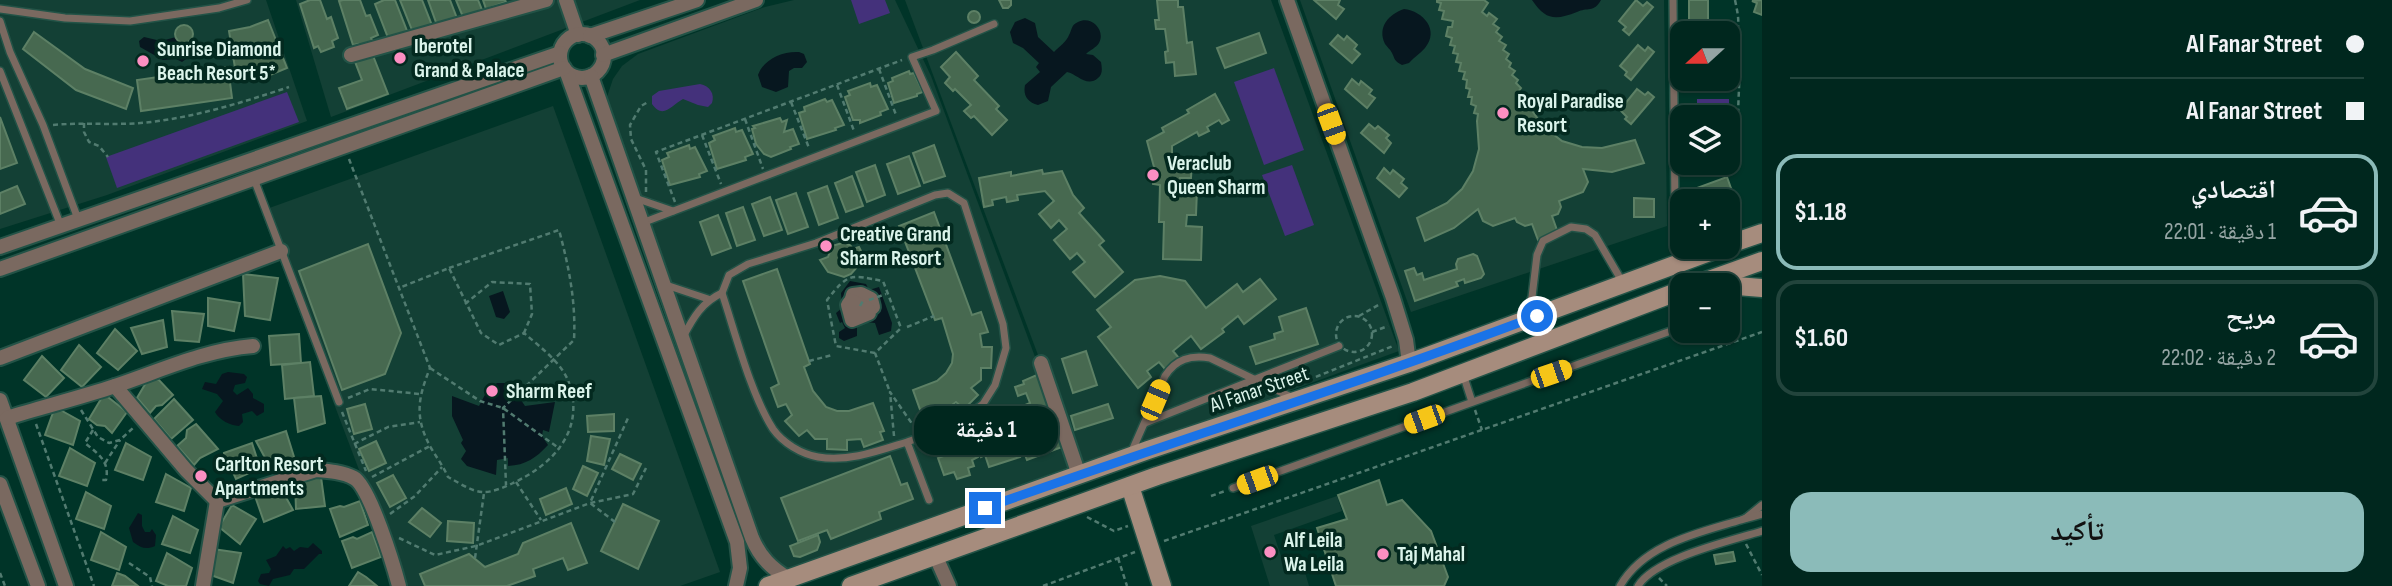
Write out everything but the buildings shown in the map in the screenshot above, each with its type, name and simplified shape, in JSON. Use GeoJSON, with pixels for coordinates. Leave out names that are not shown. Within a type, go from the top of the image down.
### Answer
{"type":"FeatureCollection","features":[{"type":"Feature","properties":{"kind":"main road","name":"Al Fanar Street"},"geometry":{"type":"LineString","coordinates":[[1740,241],[1762,233]]}},
{"type":"Feature","properties":{"kind":"main road","name":"Al Fanar Street"},"geometry":{"type":"LineString","coordinates":[[768,586],[1128,457],[1409,363],[1624,284],[1676,259]]}},
{"type":"Feature","properties":{"kind":"main road"},"geometry":{"type":"LineString","coordinates":[[1729,273],[1762,261]]}},
{"type":"Feature","properties":{"kind":"main road"},"geometry":{"type":"LineString","coordinates":[[1740,286],[1762,288]]}},
{"type":"Feature","properties":{"kind":"main road"},"geometry":{"type":"LineString","coordinates":[[851,586],[1130,486],[1412,392],[1670,295]]}},
{"type":"Feature","properties":{"kind":"main road"},"geometry":{"type":"LineString","coordinates":[[1452,347],[1451,363],[1462,373]]}},
{"type":"Feature","properties":{"kind":"main road"},"geometry":{"type":"LineString","coordinates":[[1409,363],[1415,381],[1412,392]]}},
{"type":"Feature","properties":{"kind":"main road"},"geometry":{"type":"LineString","coordinates":[[1130,486],[1162,586]]}},
{"type":"Feature","properties":{"kind":"street"},"geometry":{"type":"LineString","coordinates":[[351,55],[546,0]]}},
{"type":"Feature","properties":{"kind":"street"},"geometry":{"type":"LineString","coordinates":[[565,70],[578,78],[591,76],[599,70],[604,55],[600,45],[584,36],[566,0]]}},
{"type":"Feature","properties":{"kind":"street"},"geometry":{"type":"LineString","coordinates":[[0,247],[560,52],[568,39],[697,0]]}},
{"type":"Feature","properties":{"kind":"street"},"geometry":{"type":"LineString","coordinates":[[604,55],[756,0]]}},
{"type":"Feature","properties":{"kind":"street"},"geometry":{"type":"LineString","coordinates":[[1287,0],[1401,321],[1409,363]]}},
{"type":"Feature","properties":{"kind":"street"},"geometry":{"type":"LineString","coordinates":[[560,52],[737,542],[740,568],[736,586]]}},
{"type":"Feature","properties":{"kind":"street"},"geometry":{"type":"LineString","coordinates":[[0,269],[565,70]]}},
{"type":"Feature","properties":{"kind":"street"},"geometry":{"type":"LineString","coordinates":[[591,76],[639,199],[642,223],[757,548],[769,565],[789,579]]}},
{"type":"Feature","properties":{"kind":"street"},"geometry":{"type":"LineString","coordinates":[[0,358],[281,251]]}},
{"type":"Feature","properties":{"kind":"street"},"geometry":{"type":"LineString","coordinates":[[6,418],[115,386],[225,348],[253,345]]}},
{"type":"Feature","properties":{"kind":"street"},"geometry":{"type":"LineString","coordinates":[[1041,363],[1079,475]]}},
{"type":"Feature","properties":{"kind":"street"},"geometry":{"type":"LineString","coordinates":[[115,386],[216,501]]}},
{"type":"Feature","properties":{"kind":"street"},"geometry":{"type":"LineString","coordinates":[[0,400],[66,586]]}},
{"type":"Feature","properties":{"kind":"street"},"geometry":{"type":"LineString","coordinates":[[216,501],[316,470],[332,471],[357,479],[385,542],[399,586]]}},
{"type":"Feature","properties":{"kind":"street"},"geometry":{"type":"LineString","coordinates":[[0,484],[38,586]]}},
{"type":"Feature","properties":{"kind":"street"},"geometry":{"type":"LineString","coordinates":[[203,586],[216,501]]}},
{"type":"Feature","properties":{"kind":"street"},"geometry":{"type":"LineString","coordinates":[[936,557],[949,586]]}},
{"type":"Feature","properties":{"kind":"lane"},"geometry":{"type":"LineString","coordinates":[[0,9],[65,18],[130,21],[219,8],[247,0]]}},
{"type":"Feature","properties":{"kind":"lane"},"geometry":{"type":"LineString","coordinates":[[1673,0],[1675,189]]}},
{"type":"Feature","properties":{"kind":"lane"},"geometry":{"type":"LineString","coordinates":[[0,21],[78,220]]}},
{"type":"Feature","properties":{"kind":"lane"},"geometry":{"type":"LineString","coordinates":[[642,223],[936,111],[912,57],[933,51],[994,24]]}},
{"type":"Feature","properties":{"kind":"lane"},"geometry":{"type":"LineString","coordinates":[[0,71],[61,226]]}},
{"type":"Feature","properties":{"kind":"lane"},"geometry":{"type":"LineString","coordinates":[[254,178],[339,402]]}},
{"type":"Feature","properties":{"kind":"lane"},"geometry":{"type":"LineString","coordinates":[[935,195],[952,195],[964,203],[1003,324],[1006,348],[995,385],[983,404],[955,425],[864,456],[818,457],[787,444],[774,430],[760,405],[722,293],[729,275],[748,264],[816,243],[935,195]]}},
{"type":"Feature","properties":{"kind":"lane"},"geometry":{"type":"LineString","coordinates":[[639,199],[676,210]]}},
{"type":"Feature","properties":{"kind":"lane"},"geometry":{"type":"LineString","coordinates":[[1521,321],[1532,298],[1537,255],[1543,241],[1571,227],[1586,229],[1595,235],[1624,284]]}},
{"type":"Feature","properties":{"kind":"lane"},"geometry":{"type":"LineString","coordinates":[[663,284],[708,299]]}},
{"type":"Feature","properties":{"kind":"lane"},"geometry":{"type":"LineString","coordinates":[[682,338],[708,299],[722,293]]}},
{"type":"Feature","properties":{"kind":"lane"},"geometry":{"type":"LineString","coordinates":[[1233,488],[1670,331]]}},
{"type":"Feature","properties":{"kind":"lane"},"geometry":{"type":"LineString","coordinates":[[1145,423],[1339,346]]}},
{"type":"Feature","properties":{"kind":"lane"},"geometry":{"type":"LineString","coordinates":[[1128,457],[1165,376],[1172,365],[1185,358],[1210,358],[1297,400]]}},
{"type":"Feature","properties":{"kind":"lane"},"geometry":{"type":"LineString","coordinates":[[1462,373],[1472,402]]}},
{"type":"Feature","properties":{"kind":"lane"},"geometry":{"type":"LineString","coordinates":[[907,442],[929,500]]}},
{"type":"Feature","properties":{"kind":"lane"},"geometry":{"type":"LineString","coordinates":[[1745,518],[1762,505]]}},
{"type":"Feature","properties":{"kind":"lane"},"geometry":{"type":"LineString","coordinates":[[1620,586],[1629,571],[1654,551],[1678,540],[1762,514]]}},
{"type":"Feature","properties":{"kind":"lane"},"geometry":{"type":"LineString","coordinates":[[1638,586],[1649,573],[1662,565],[1762,531]]}},
{"type":"Feature","properties":{"kind":"lane"},"geometry":{"type":"LineString","coordinates":[[1654,551],[1662,565]]}},
{"type":"Feature","properties":{"kind":"path"},"geometry":{"type":"LineString","coordinates":[[1735,0],[1739,21]]}},
{"type":"Feature","properties":{"kind":"path"},"geometry":{"type":"LineString","coordinates":[[676,210],[656,152],[912,57]]}},
{"type":"Feature","properties":{"kind":"path"},"geometry":{"type":"LineString","coordinates":[[1740,60],[1740,80]]}},
{"type":"Feature","properties":{"kind":"path"},"geometry":{"type":"LineString","coordinates":[[879,69],[900,125]]}},
{"type":"Feature","properties":{"kind":"path"},"geometry":{"type":"LineString","coordinates":[[837,85],[858,141]]}},
{"type":"Feature","properties":{"kind":"path"},"geometry":{"type":"LineString","coordinates":[[43,125],[152,122],[222,110],[289,87]]}},
{"type":"Feature","properties":{"kind":"path"},"geometry":{"type":"LineString","coordinates":[[639,199],[647,189],[646,170],[631,139],[630,125],[641,106],[648,102]]}},
{"type":"Feature","properties":{"kind":"path"},"geometry":{"type":"LineString","coordinates":[[792,102],[812,158]]}},
{"type":"Feature","properties":{"kind":"path"},"geometry":{"type":"LineString","coordinates":[[745,119],[766,176]]}},
{"type":"Feature","properties":{"kind":"path"},"geometry":{"type":"LineString","coordinates":[[84,123],[84,132],[89,142],[99,146],[108,157]]}},
{"type":"Feature","properties":{"kind":"path"},"geometry":{"type":"LineString","coordinates":[[702,135],[724,192]]}},
{"type":"Feature","properties":{"kind":"path"},"geometry":{"type":"LineString","coordinates":[[344,146],[430,368],[480,401],[503,408],[560,449]]}},
{"type":"Feature","properties":{"kind":"path"},"geometry":{"type":"LineString","coordinates":[[398,288],[559,230],[570,271],[575,314],[574,340],[503,408],[506,486]]}},
{"type":"Feature","properties":{"kind":"path"},"geometry":{"type":"LineString","coordinates":[[449,268],[465,304],[481,333],[499,345],[524,333],[531,314],[530,284],[492,282],[465,304]]}},
{"type":"Feature","properties":{"kind":"path"},"geometry":{"type":"LineString","coordinates":[[865,301],[887,293]]}},
{"type":"Feature","properties":{"kind":"path"},"geometry":{"type":"LineString","coordinates":[[1359,316],[1368,322],[1372,332],[1371,342],[1364,350],[1353,353],[1343,350],[1336,342],[1335,331],[1339,322],[1349,316],[1359,316],[1393,298]]}},
{"type":"Feature","properties":{"kind":"path"},"geometry":{"type":"LineString","coordinates":[[907,327],[934,316]]}},
{"type":"Feature","properties":{"kind":"path"},"geometry":{"type":"LineString","coordinates":[[1372,332],[1401,321]]}},
{"type":"Feature","properties":{"kind":"path"},"geometry":{"type":"LineString","coordinates":[[1043,586],[1762,332]]}},
{"type":"Feature","properties":{"kind":"path"},"geometry":{"type":"LineString","coordinates":[[430,368],[420,394],[420,422],[448,477],[484,493],[506,486],[534,474],[560,449],[575,407],[570,382],[554,360],[524,333]]}},
{"type":"Feature","properties":{"kind":"path"},"geometry":{"type":"LineString","coordinates":[[810,362],[832,355]]}},
{"type":"Feature","properties":{"kind":"path"},"geometry":{"type":"LineString","coordinates":[[420,394],[370,389],[339,402],[369,478],[430,446]]}},
{"type":"Feature","properties":{"kind":"path"},"geometry":{"type":"LineString","coordinates":[[894,446],[890,392],[921,437]]}},
{"type":"Feature","properties":{"kind":"path"},"geometry":{"type":"LineString","coordinates":[[75,398],[87,423],[98,437],[109,443],[120,440]]}},
{"type":"Feature","properties":{"kind":"path"},"geometry":{"type":"LineString","coordinates":[[1472,402],[1482,430]]}},
{"type":"Feature","properties":{"kind":"path"},"geometry":{"type":"LineString","coordinates":[[31,410],[94,586]]}},
{"type":"Feature","properties":{"kind":"path"},"geometry":{"type":"LineString","coordinates":[[106,463],[120,440],[142,418]]}},
{"type":"Feature","properties":{"kind":"path"},"geometry":{"type":"LineString","coordinates":[[590,503],[628,418]]}},
{"type":"Feature","properties":{"kind":"path"},"geometry":{"type":"LineString","coordinates":[[354,444],[388,427],[420,422]]}},
{"type":"Feature","properties":{"kind":"path"},"geometry":{"type":"LineString","coordinates":[[93,430],[85,443],[102,457],[108,469],[106,480],[99,480]]}},
{"type":"Feature","properties":{"kind":"path"},"geometry":{"type":"LineString","coordinates":[[385,517],[415,496],[443,466]]}},
{"type":"Feature","properties":{"kind":"path"},"geometry":{"type":"LineString","coordinates":[[393,535],[435,555],[477,546],[590,503],[633,494],[646,468]]}},
{"type":"Feature","properties":{"kind":"path"},"geometry":{"type":"LineString","coordinates":[[516,482],[542,521]]}},
{"type":"Feature","properties":{"kind":"path"},"geometry":{"type":"LineString","coordinates":[[1211,496],[1233,488]]}},
{"type":"Feature","properties":{"kind":"path"},"geometry":{"type":"LineString","coordinates":[[475,558],[484,493]]}},
{"type":"Feature","properties":{"kind":"path"},"geometry":{"type":"LineString","coordinates":[[590,503],[615,522]]}},
{"type":"Feature","properties":{"kind":"path"},"geometry":{"type":"LineString","coordinates":[[1747,545],[1762,575]]}},
{"type":"Feature","properties":{"kind":"path"},"geometry":{"type":"LineString","coordinates":[[1118,558],[1127,586]]}},
{"type":"Feature","properties":{"kind":"path"},"geometry":{"type":"LineString","coordinates":[[128,563],[150,577],[152,586]]}},
{"type":"Feature","properties":{"kind":"path"},"geometry":{"type":"LineString","coordinates":[[0,573],[5,586]]}},
{"type":"Feature","properties":{"kind":"path"},"geometry":{"type":"LineString","coordinates":[[1659,579],[1667,586]]}},
{"type":"Feature","properties":{"kind":"shaded area","name":"Sunrise Diamond Beach Resort 5*"},"geometry":{"type":"Polygon","coordinates":[[[0,0],[266,0],[307,121],[107,195],[0,229],[0,0]]]}},
{"type":"Feature","properties":{"kind":"shaded area","name":"Iberotel Grand & Palace"},"geometry":{"type":"Polygon","coordinates":[[[296,0],[640,0],[331,117],[296,0]]]}},
{"type":"Feature","properties":{"kind":"shaded area","name":"Creative Grand Sharm Resort"},"geometry":{"type":"Polygon","coordinates":[[[794,0],[895,0],[931,76],[1075,465],[784,572],[769,559],[606,100],[613,79],[622,66],[638,54],[765,7],[794,0]]]}},
{"type":"Feature","properties":{"kind":"shaded area"},"geometry":{"type":"Polygon","coordinates":[[[851,0],[885,0],[890,13],[859,24],[851,0]]]}},
{"type":"Feature","properties":{"kind":"shaded area","name":"Veraclub Queen Sharm"},"geometry":{"type":"Polygon","coordinates":[[[905,0],[1271,0],[1399,351],[1080,467],[905,0]]]}},
{"type":"Feature","properties":{"kind":"shaded area","name":"Royal Paradise Resort"},"geometry":{"type":"Polygon","coordinates":[[[1300,0],[1664,0],[1667,226],[1411,312],[1300,0]]]}},
{"type":"Feature","properties":{"kind":"shaded area"},"geometry":{"type":"Polygon","coordinates":[[[1532,0],[1601,0],[1593,8],[1552,17],[1542,12],[1532,0]]]}},
{"type":"Feature","properties":{"kind":"shaded area"},"geometry":{"type":"Polygon","coordinates":[[[1404,9],[1423,17],[1431,35],[1423,50],[1409,63],[1402,65],[1396,61],[1385,44],[1382,32],[1389,18],[1404,9]]]}},
{"type":"Feature","properties":{"kind":"shaded area"},"geometry":{"type":"Polygon","coordinates":[[[1025,18],[1035,23],[1038,37],[1054,52],[1067,39],[1076,23],[1088,20],[1096,25],[1101,38],[1086,54],[1093,55],[1101,62],[1100,76],[1090,82],[1067,72],[1051,87],[1048,101],[1038,105],[1031,102],[1025,95],[1025,85],[1040,72],[1036,67],[1039,63],[1023,48],[1013,43],[1010,32],[1015,22],[1025,18]]]}},
{"type":"Feature","properties":{"kind":"shaded area"},"geometry":{"type":"Polygon","coordinates":[[[144,37],[161,41],[176,37],[182,42],[190,40],[194,47],[193,54],[182,62],[176,59],[163,60],[140,47],[139,41],[144,37]]]}},
{"type":"Feature","properties":{"kind":"shaded area"},"geometry":{"type":"Polygon","coordinates":[[[786,53],[804,54],[807,62],[802,68],[789,71],[788,87],[776,92],[762,87],[758,75],[769,60],[786,53]]]}},
{"type":"Feature","properties":{"kind":"shaded area"},"geometry":{"type":"Polygon","coordinates":[[[1274,68],[1304,150],[1264,165],[1234,82],[1274,68]]]}},
{"type":"Feature","properties":{"kind":"shaded area"},"geometry":{"type":"Polygon","coordinates":[[[700,84],[707,87],[712,94],[713,100],[708,107],[683,99],[664,111],[656,109],[652,104],[652,96],[659,91],[700,84]]]}},
{"type":"Feature","properties":{"kind":"shaded area"},"geometry":{"type":"Polygon","coordinates":[[[287,92],[299,122],[117,188],[106,157],[287,92]]]}},
{"type":"Feature","properties":{"kind":"shaded area"},"geometry":{"type":"Polygon","coordinates":[[[1697,99],[1729,99],[1729,105],[1697,105],[1697,99]]]}},
{"type":"Feature","properties":{"kind":"shaded area","name":"Sharm Reef"},"geometry":{"type":"Polygon","coordinates":[[[553,106],[720,572],[680,586],[403,586],[261,211],[553,106]]]}},
{"type":"Feature","properties":{"kind":"shaded area"},"geometry":{"type":"Polygon","coordinates":[[[1292,165],[1314,225],[1285,236],[1262,175],[1292,165]]]}},
{"type":"Feature","properties":{"kind":"shaded area"},"geometry":{"type":"Polygon","coordinates":[[[850,281],[866,284],[869,290],[879,287],[892,323],[891,331],[879,335],[875,323],[866,322],[857,327],[857,336],[844,341],[839,338],[839,332],[845,328],[836,313],[842,308],[841,293],[850,281]]]}},
{"type":"Feature","properties":{"kind":"shaded area"},"geometry":{"type":"Polygon","coordinates":[[[503,291],[510,312],[504,319],[496,317],[489,296],[503,291]]]}},
{"type":"Feature","properties":{"kind":"shaded area"},"geometry":{"type":"Polygon","coordinates":[[[222,374],[244,374],[247,377],[245,383],[235,385],[233,391],[237,395],[248,388],[253,398],[264,404],[264,412],[257,416],[252,411],[242,414],[243,422],[239,426],[220,418],[215,412],[223,401],[217,394],[202,389],[205,382],[216,384],[222,374]]]}},
{"type":"Feature","properties":{"kind":"shaded area"},"geometry":{"type":"Polygon","coordinates":[[[497,383],[519,387],[515,391],[525,406],[555,402],[549,432],[543,430],[542,436],[548,445],[535,457],[520,464],[508,466],[508,458],[497,460],[496,475],[467,466],[461,459],[466,451],[452,416],[452,396],[479,406],[488,389],[497,383]]]}},
{"type":"Feature","properties":{"kind":"shaded area","name":"Alf Leila Wa Leila"},"geometry":{"type":"Polygon","coordinates":[[[1337,496],[1342,511],[1274,535],[1287,574],[1304,569],[1309,586],[1270,586],[1251,526],[1337,496]]]}},
{"type":"Feature","properties":{"kind":"shaded area"},"geometry":{"type":"Polygon","coordinates":[[[138,513],[142,515],[145,532],[152,529],[156,535],[155,546],[144,548],[133,542],[129,528],[138,513]]]}},
{"type":"Feature","properties":{"kind":"shaded area"},"geometry":{"type":"Polygon","coordinates":[[[313,543],[322,554],[304,569],[294,569],[290,575],[273,579],[269,586],[260,584],[258,581],[261,574],[269,573],[271,569],[266,560],[276,556],[283,546],[294,551],[300,547],[308,548],[313,543]]]}},
{"type":"Feature","properties":{"kind":"place","name":"Iberotel Grand & Palace"},"geometry":{"type":"Point","coordinates":[400,58]}},
{"type":"Feature","properties":{"kind":"place","name":"Sunrise Diamond Beach Resort 5*"},"geometry":{"type":"Point","coordinates":[143,61]}},
{"type":"Feature","properties":{"kind":"place","name":"Royal Paradise Resort"},"geometry":{"type":"Point","coordinates":[1503,113]}},
{"type":"Feature","properties":{"kind":"place","name":"Veraclub Queen Sharm"},"geometry":{"type":"Point","coordinates":[1153,175]}},
{"type":"Feature","properties":{"kind":"place","name":"Creative Grand Sharm Resort"},"geometry":{"type":"Point","coordinates":[826,246]}},
{"type":"Feature","properties":{"kind":"place","name":"Sharm Reef"},"geometry":{"type":"Point","coordinates":[492,391]}},
{"type":"Feature","properties":{"kind":"place","name":"Carlton Resort Apartments"},"geometry":{"type":"Point","coordinates":[201,476]}},
{"type":"Feature","properties":{"kind":"place","name":"Alf Leila Wa Leila"},"geometry":{"type":"Point","coordinates":[1270,552]}},
{"type":"Feature","properties":{"kind":"place","name":"Taj Mahal"},"geometry":{"type":"Point","coordinates":[1383,554]}},
{"type":"Feature","properties":{"kind":"route"},"geometry":{"type":"LineString","coordinates":[[985,508],[1148,450],[1409,363],[1537,316]]}}]}
